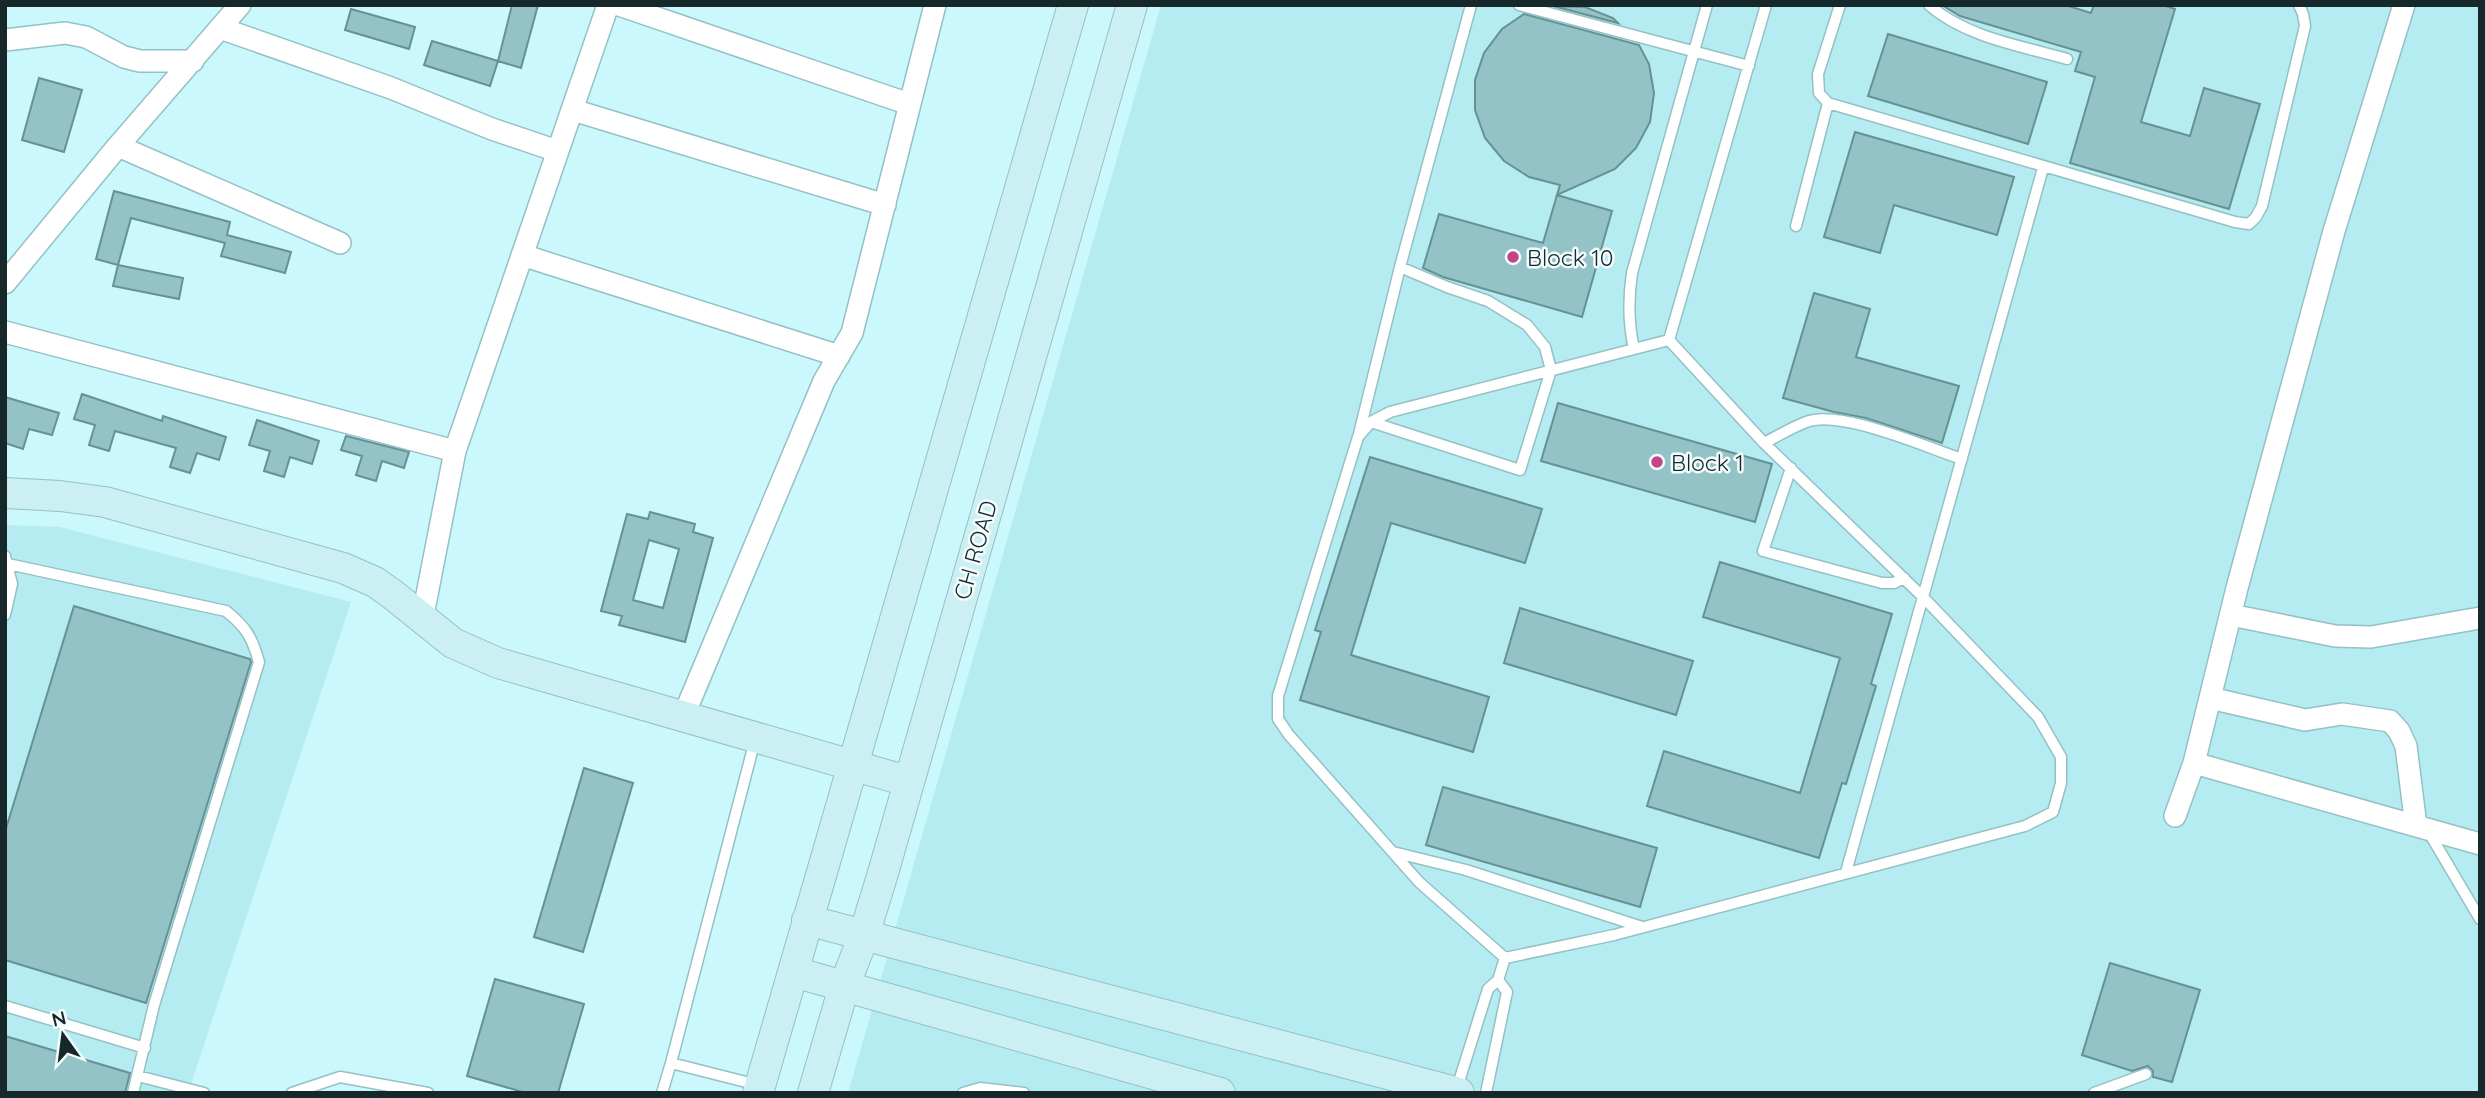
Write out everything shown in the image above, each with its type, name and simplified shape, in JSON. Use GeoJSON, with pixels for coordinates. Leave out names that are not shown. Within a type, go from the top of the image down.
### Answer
{"type":"FeatureCollection","features":[{"type":"Feature","properties":{"kind":"street"},"geometry":{"type":"LineString","coordinates":[[5,283],[118,146],[240,5]]}},
{"type":"Feature","properties":{"kind":"street"},"geometry":{"type":"LineString","coordinates":[[422,620],[455,451],[608,5]]}},
{"type":"Feature","properties":{"kind":"street"},"geometry":{"type":"LineString","coordinates":[[620,5],[909,104]]}},
{"type":"Feature","properties":{"kind":"street"},"geometry":{"type":"LineString","coordinates":[[683,717],[824,381],[852,333],[935,5]]}},
{"type":"Feature","properties":{"kind":"street"},"geometry":{"type":"LineString","coordinates":[[759,1089],[1073,5]]}},
{"type":"Feature","properties":{"kind":"street","name":"CH ROAD"},"geometry":{"type":"LineString","coordinates":[[813,1093],[844,987],[864,935],[1132,5]]}},
{"type":"Feature","properties":{"kind":"street"},"geometry":{"type":"LineString","coordinates":[[2175,817],[2194,763],[2334,231],[2404,5]]}},
{"type":"Feature","properties":{"kind":"street"},"geometry":{"type":"LineString","coordinates":[[220,28],[391,88],[492,129],[557,151]]}},
{"type":"Feature","properties":{"kind":"street"},"geometry":{"type":"LineString","coordinates":[[5,40],[65,33],[86,37],[124,57],[140,61],[192,61]]}},
{"type":"Feature","properties":{"kind":"street"},"geometry":{"type":"LineString","coordinates":[[573,110],[885,205]]}},
{"type":"Feature","properties":{"kind":"street"},"geometry":{"type":"LineString","coordinates":[[118,146],[340,243]]}},
{"type":"Feature","properties":{"kind":"street"},"geometry":{"type":"LineString","coordinates":[[522,256],[839,356]]}},
{"type":"Feature","properties":{"kind":"street"},"geometry":{"type":"LineString","coordinates":[[5,332],[455,451]]}},
{"type":"Feature","properties":{"kind":"street"},"geometry":{"type":"LineString","coordinates":[[5,493],[105,502],[343,568],[375,582],[453,643],[498,663],[907,781]]}},
{"type":"Feature","properties":{"kind":"street"},"geometry":{"type":"LineString","coordinates":[[2231,615],[2335,636],[2371,637],[2480,618]]}},
{"type":"Feature","properties":{"kind":"street"},"geometry":{"type":"LineString","coordinates":[[2210,698],[2305,720],[2342,714],[2390,721],[2399,731],[2406,746],[2421,828]]}},
{"type":"Feature","properties":{"kind":"street"},"geometry":{"type":"LineString","coordinates":[[2194,763],[2480,844]]}},
{"type":"Feature","properties":{"kind":"street"},"geometry":{"type":"LineString","coordinates":[[807,920],[1456,1092]]}},
{"type":"Feature","properties":{"kind":"street"},"geometry":{"type":"LineString","coordinates":[[794,972],[1220,1093]]}},
{"type":"Feature","properties":{"kind":"lane"},"geometry":{"type":"LineString","coordinates":[[1471,5],[1400,267],[1359,436],[1278,696],[1278,719],[1289,735],[1419,882],[1505,958]]}},
{"type":"Feature","properties":{"kind":"lane"},"geometry":{"type":"LineString","coordinates":[[1519,5],[1749,66]]}},
{"type":"Feature","properties":{"kind":"lane"},"geometry":{"type":"LineString","coordinates":[[1634,349],[1629,327],[1628,299],[1632,273],[1707,5]]}},
{"type":"Feature","properties":{"kind":"lane"},"geometry":{"type":"LineString","coordinates":[[1669,340],[1766,5]]}},
{"type":"Feature","properties":{"kind":"lane"},"geometry":{"type":"LineString","coordinates":[[1840,5],[1818,74],[1819,93],[1828,103],[2043,168],[2249,224],[2262,206],[2305,26],[2303,8]]}},
{"type":"Feature","properties":{"kind":"lane"},"geometry":{"type":"LineString","coordinates":[[1929,5],[1939,14],[1990,37],[2067,59]]}},
{"type":"Feature","properties":{"kind":"lane"},"geometry":{"type":"LineString","coordinates":[[1796,226],[1828,103]]}},
{"type":"Feature","properties":{"kind":"lane"},"geometry":{"type":"LineString","coordinates":[[1846,872],[2043,168]]}},
{"type":"Feature","properties":{"kind":"lane"},"geometry":{"type":"LineString","coordinates":[[1371,422],[1520,470],[1551,370],[1545,347],[1527,325],[1488,301],[1447,288],[1400,267]]}},
{"type":"Feature","properties":{"kind":"lane"},"geometry":{"type":"LineString","coordinates":[[1359,436],[1371,422],[1390,412],[1669,340]]}},
{"type":"Feature","properties":{"kind":"lane"},"geometry":{"type":"LineString","coordinates":[[1505,958],[1642,927],[2025,826],[2053,812],[2061,783],[2061,757],[2038,717],[1904,578],[1764,443],[1669,340]]}},
{"type":"Feature","properties":{"kind":"lane"},"geometry":{"type":"LineString","coordinates":[[1764,443],[1809,421],[1830,419],[1851,422],[1962,459]]}},
{"type":"Feature","properties":{"kind":"lane"},"geometry":{"type":"LineString","coordinates":[[1791,468],[1763,551],[1882,583],[1894,583],[1904,578]]}},
{"type":"Feature","properties":{"kind":"lane"},"geometry":{"type":"LineString","coordinates":[[5,615],[12,584],[7,560],[226,611],[242,623],[257,652],[259,662],[155,1005],[133,1093]]}},
{"type":"Feature","properties":{"kind":"lane"},"geometry":{"type":"LineString","coordinates":[[662,1093],[755,737]]}},
{"type":"Feature","properties":{"kind":"lane"},"geometry":{"type":"LineString","coordinates":[[2421,828],[2480,919]]}},
{"type":"Feature","properties":{"kind":"lane"},"geometry":{"type":"LineString","coordinates":[[1392,852],[1478,874],[1642,927]]}},
{"type":"Feature","properties":{"kind":"lane"},"geometry":{"type":"LineString","coordinates":[[1456,1092],[1488,989],[1499,980],[1505,958]]}},
{"type":"Feature","properties":{"kind":"lane"},"geometry":{"type":"LineString","coordinates":[[1486,1093],[1507,992],[1499,980]]}},
{"type":"Feature","properties":{"kind":"lane"},"geometry":{"type":"LineString","coordinates":[[5,1006],[145,1048]]}},
{"type":"Feature","properties":{"kind":"lane"},"geometry":{"type":"LineString","coordinates":[[671,1063],[759,1089]]}},
{"type":"Feature","properties":{"kind":"lane"},"geometry":{"type":"LineString","coordinates":[[2094,1093],[2146,1074]]}},
{"type":"Feature","properties":{"kind":"lane"},"geometry":{"type":"LineString","coordinates":[[138,1076],[204,1093]]}},
{"type":"Feature","properties":{"kind":"lane"},"geometry":{"type":"LineString","coordinates":[[292,1093],[340,1077],[428,1093]]}},
{"type":"Feature","properties":{"kind":"lane"},"geometry":{"type":"LineString","coordinates":[[963,1093],[980,1088],[1024,1093]]}},
{"type":"Feature","properties":{"kind":"shaded area"},"geometry":{"type":"Polygon","coordinates":[[[1161,5],[2480,5],[2480,1093],[848,1093],[1161,5]]]}},
{"type":"Feature","properties":{"kind":"shaded area"},"geometry":{"type":"Polygon","coordinates":[[[5,525],[60,527],[351,602],[188,1093],[5,1093],[5,525]]]}},
{"type":"Feature","properties":{"kind":"building"},"geometry":{"type":"Polygon","coordinates":[[[512,5],[538,5],[521,68],[498,61],[512,5]]]}},
{"type":"Feature","properties":{"kind":"building"},"geometry":{"type":"Polygon","coordinates":[[[1942,5],[2065,5],[2091,13],[2094,5],[2163,5],[2175,9],[2141,122],[2190,136],[2204,88],[2260,104],[2229,209],[2070,163],[2095,77],[2075,71],[2081,52],[1960,16],[1942,5]]]}},
{"type":"Feature","properties":{"kind":"building"},"geometry":{"type":"Polygon","coordinates":[[[1553,6],[1585,7],[1613,18],[1618,23],[1553,6]]]}},
{"type":"Feature","properties":{"kind":"building"},"geometry":{"type":"Polygon","coordinates":[[[351,9],[415,27],[409,49],[345,30],[351,9]]]}},
{"type":"Feature","properties":{"kind":"building"},"geometry":{"type":"Polygon","coordinates":[[[1524,14],[1639,45],[1649,64],[1654,93],[1650,122],[1636,148],[1615,169],[1557,195],[1560,185],[1529,177],[1504,161],[1485,138],[1475,110],[1475,80],[1484,53],[1502,29],[1524,14]]]}},
{"type":"Feature","properties":{"kind":"building"},"geometry":{"type":"Polygon","coordinates":[[[1888,34],[2047,82],[2028,144],[1868,96],[1888,34]]]}},
{"type":"Feature","properties":{"kind":"building"},"geometry":{"type":"Polygon","coordinates":[[[432,41],[498,61],[490,86],[424,65],[432,41]]]}},
{"type":"Feature","properties":{"kind":"building"},"geometry":{"type":"Polygon","coordinates":[[[39,78],[82,90],[64,152],[22,140],[39,78]]]}},
{"type":"Feature","properties":{"kind":"building"},"geometry":{"type":"Polygon","coordinates":[[[1855,132],[2014,177],[1997,235],[1894,205],[1880,253],[1824,237],[1855,132]]]}},
{"type":"Feature","properties":{"kind":"building"},"geometry":{"type":"Polygon","coordinates":[[[114,191],[230,222],[227,235],[291,252],[285,273],[221,256],[225,243],[131,218],[118,265],[96,259],[114,191]]]}},
{"type":"Feature","properties":{"kind":"building","name":"Block 10"},"geometry":{"type":"Polygon","coordinates":[[[1557,195],[1612,211],[1582,317],[1443,277],[1423,268],[1439,214],[1543,243],[1557,195]]]}},
{"type":"Feature","properties":{"kind":"building"},"geometry":{"type":"Polygon","coordinates":[[[118,265],[183,278],[179,299],[113,286],[118,265]]]}},
{"type":"Feature","properties":{"kind":"building"},"geometry":{"type":"Polygon","coordinates":[[[1814,293],[1870,309],[1856,357],[1959,386],[1942,443],[1866,418],[1783,398],[1814,293]]]}},
{"type":"Feature","properties":{"kind":"building"},"geometry":{"type":"Polygon","coordinates":[[[82,394],[162,421],[163,416],[226,437],[219,460],[197,453],[190,473],[170,467],[176,448],[115,431],[109,451],[89,445],[95,425],[74,419],[82,394]]]}},
{"type":"Feature","properties":{"kind":"building"},"geometry":{"type":"Polygon","coordinates":[[[5,397],[59,413],[52,435],[29,429],[23,449],[5,443],[5,397]]]}},
{"type":"Feature","properties":{"kind":"building","name":"Block 1"},"geometry":{"type":"Polygon","coordinates":[[[1558,403],[1772,464],[1755,522],[1541,461],[1558,403]]]}},
{"type":"Feature","properties":{"kind":"building"},"geometry":{"type":"Polygon","coordinates":[[[257,420],[319,441],[312,464],[290,457],[284,477],[264,471],[270,451],[249,445],[257,420]]]}},
{"type":"Feature","properties":{"kind":"building"},"geometry":{"type":"Polygon","coordinates":[[[346,436],[409,452],[404,468],[382,461],[376,481],[356,475],[362,456],[341,450],[346,436]]]}},
{"type":"Feature","properties":{"kind":"building"},"geometry":{"type":"Polygon","coordinates":[[[1370,457],[1542,509],[1525,563],[1391,523],[1351,655],[1489,697],[1473,752],[1300,700],[1321,632],[1315,630],[1370,457]]]}},
{"type":"Feature","properties":{"kind":"building"},"geometry":{"type":"Polygon","coordinates":[[[650,512],[695,524],[693,532],[713,538],[685,642],[619,625],[622,616],[601,611],[627,514],[648,519],[650,512]],[[649,540],[633,600],[663,608],[679,549],[649,540]]]}},
{"type":"Feature","properties":{"kind":"building"},"geometry":{"type":"Polygon","coordinates":[[[1720,562],[1892,614],[1871,684],[1876,686],[1846,784],[1842,783],[1819,858],[1647,806],[1664,751],[1800,793],[1840,658],[1703,617],[1720,562]]]}},
{"type":"Feature","properties":{"kind":"building"},"geometry":{"type":"Polygon","coordinates":[[[74,606],[250,659],[251,662],[146,1003],[5,960],[5,832],[74,606]]]}},
{"type":"Feature","properties":{"kind":"building"},"geometry":{"type":"Polygon","coordinates":[[[1520,608],[1693,661],[1676,715],[1504,663],[1520,608]]]}},
{"type":"Feature","properties":{"kind":"building"},"geometry":{"type":"Polygon","coordinates":[[[584,768],[633,783],[583,952],[534,937],[584,768]]]}},
{"type":"Feature","properties":{"kind":"building"},"geometry":{"type":"Polygon","coordinates":[[[1443,787],[1657,848],[1640,907],[1426,845],[1443,787]]]}},
{"type":"Feature","properties":{"kind":"building"},"geometry":{"type":"Polygon","coordinates":[[[2110,963],[2200,990],[2172,1082],[2153,1077],[2153,1071],[2148,1066],[2132,1071],[2082,1055],[2110,963]]]}},
{"type":"Feature","properties":{"kind":"building"},"geometry":{"type":"Polygon","coordinates":[[[495,979],[584,1004],[558,1093],[526,1093],[467,1076],[495,979]]]}},
{"type":"Feature","properties":{"kind":"building"},"geometry":{"type":"Polygon","coordinates":[[[5,1036],[130,1073],[125,1093],[5,1093],[5,1036]]]}},
{"type":"Feature","properties":{"kind":"place","name":"Block 10"},"geometry":{"type":"Point","coordinates":[1513,257]}},
{"type":"Feature","properties":{"kind":"place","name":"Block 1"},"geometry":{"type":"Point","coordinates":[1657,462]}}]}
